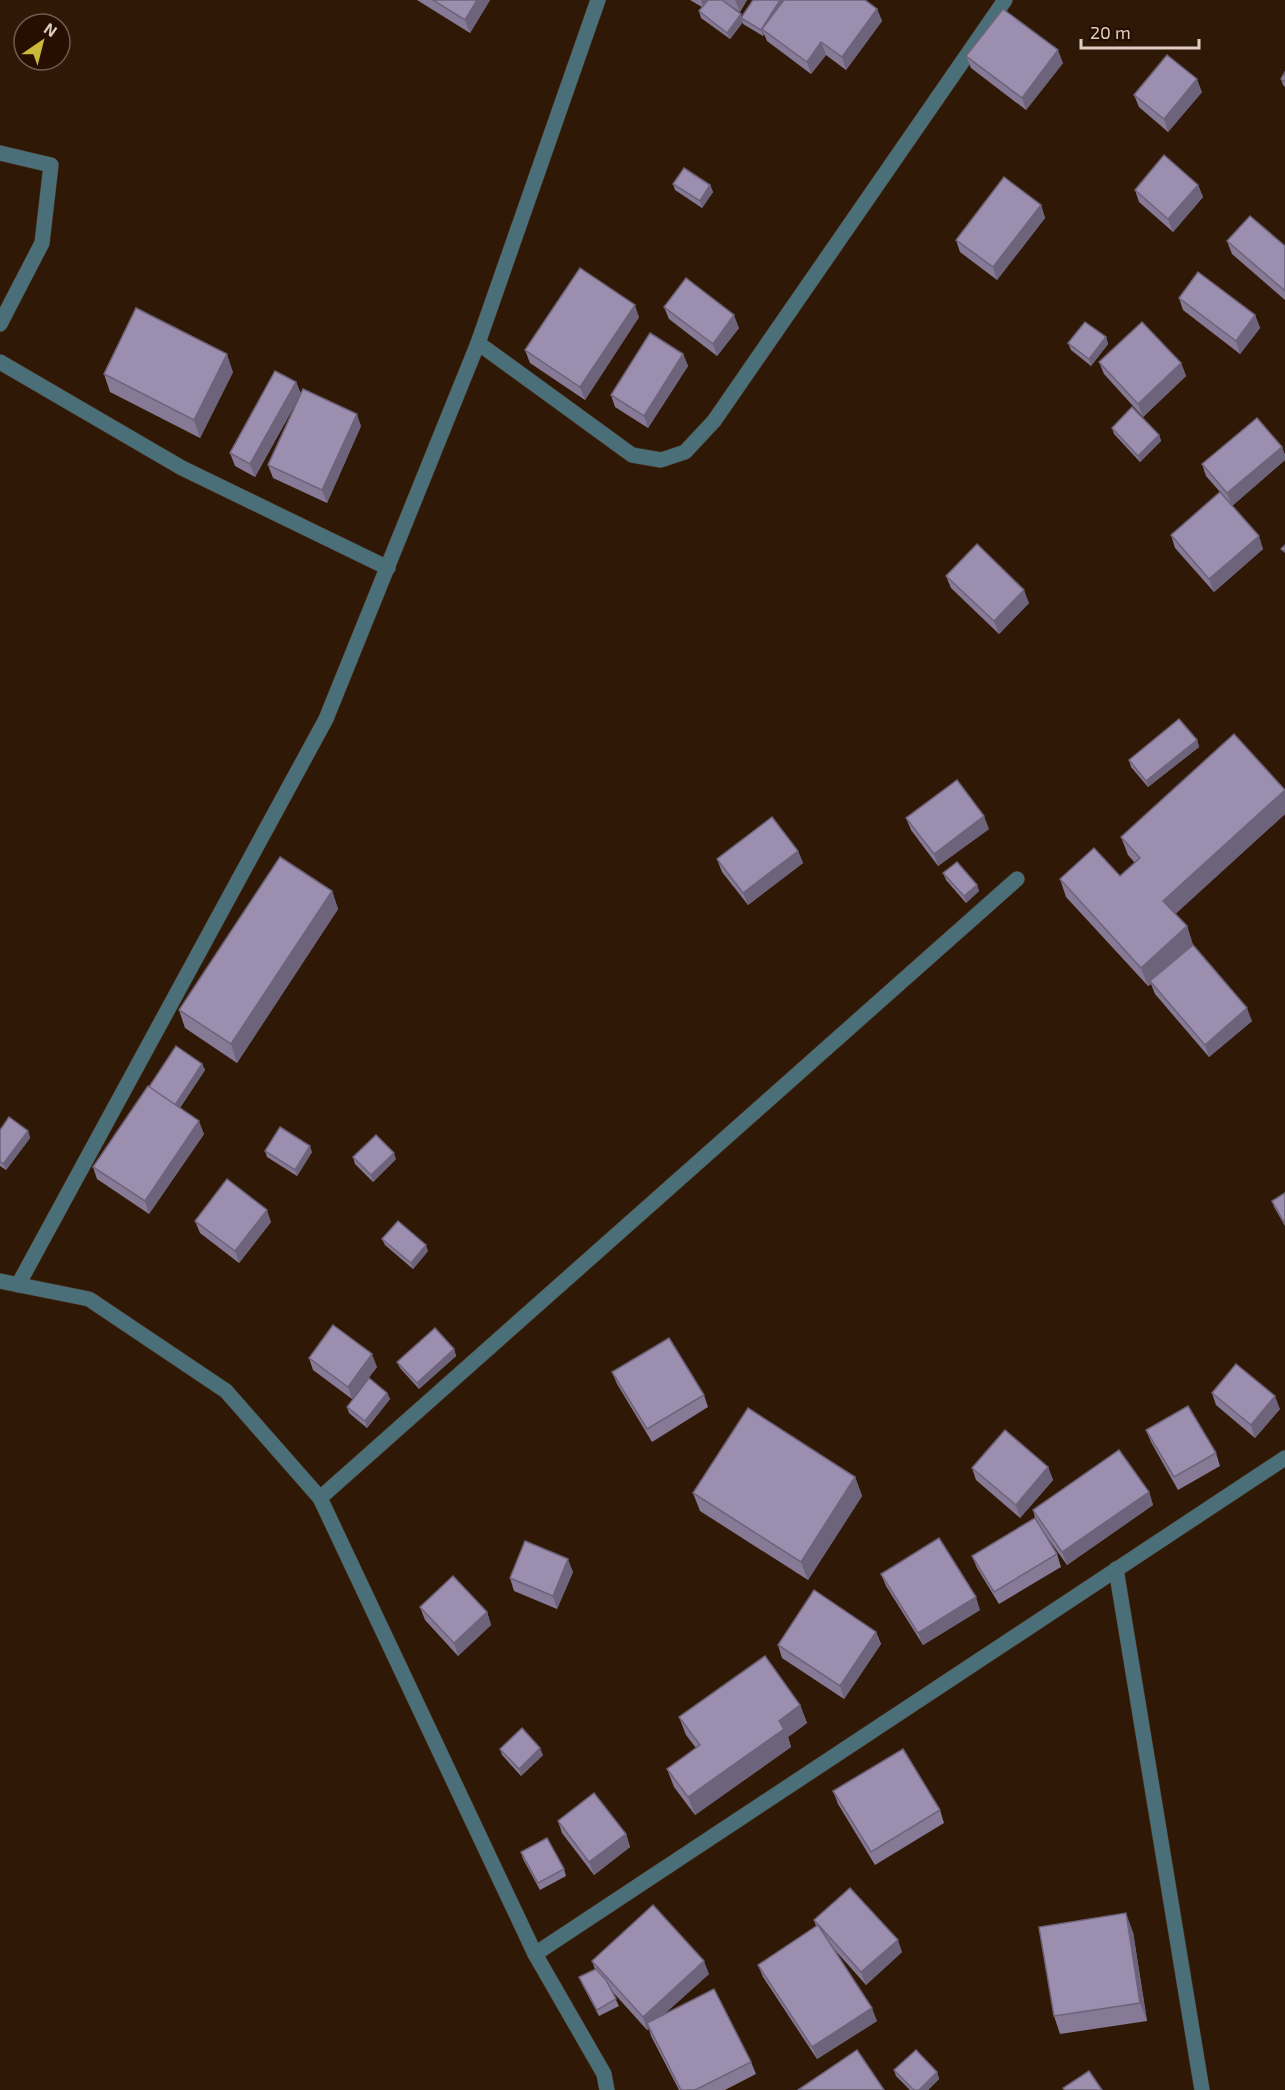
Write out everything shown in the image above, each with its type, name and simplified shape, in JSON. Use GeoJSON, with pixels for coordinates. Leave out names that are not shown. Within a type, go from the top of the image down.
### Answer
{"type":"FeatureCollection","features":[{"type":"Feature","properties":{"kind":"street"},"geometry":{"type":"LineString","coordinates":[[18,1285],[326,718],[478,343],[598,0]]}},
{"type":"Feature","properties":{"kind":"street"},"geometry":{"type":"LineString","coordinates":[[478,343],[633,455],[661,460],[685,452],[714,421],[1005,0]]}},
{"type":"Feature","properties":{"kind":"street"},"geometry":{"type":"LineString","coordinates":[[0,153],[51,165],[42,243],[0,324]]}},
{"type":"Feature","properties":{"kind":"street"},"geometry":{"type":"LineString","coordinates":[[0,362],[182,468],[388,568]]}},
{"type":"Feature","properties":{"kind":"street"},"geometry":{"type":"LineString","coordinates":[[320,1498],[1017,879]]}},
{"type":"Feature","properties":{"kind":"street"},"geometry":{"type":"LineString","coordinates":[[0,1281],[89,1299],[226,1391],[320,1498],[535,1954],[604,2074],[607,2090]]}},
{"type":"Feature","properties":{"kind":"street"},"geometry":{"type":"LineString","coordinates":[[535,1954],[1285,1458]]}},
{"type":"Feature","properties":{"kind":"street"},"geometry":{"type":"LineString","coordinates":[[1116,1569],[1202,2090]]}},
{"type":"Feature","properties":{"kind":"building"},"geometry":{"type":"Polygon","coordinates":[[[433,0],[477,0],[465,20],[433,0]]]}},
{"type":"Feature","properties":{"kind":"building"},"geometry":{"type":"Polygon","coordinates":[[[708,0],[722,0],[741,14],[727,33],[699,11],[708,0]]]}},
{"type":"Feature","properties":{"kind":"building"},"geometry":{"type":"Polygon","coordinates":[[[753,0],[780,0],[761,30],[741,18],[753,0]]]}},
{"type":"Feature","properties":{"kind":"building"},"geometry":{"type":"Polygon","coordinates":[[[784,0],[865,0],[877,9],[842,57],[821,42],[807,62],[762,29],[784,0]]]}},
{"type":"Feature","properties":{"kind":"building"},"geometry":{"type":"Polygon","coordinates":[[[1003,9],[1058,50],[1022,98],[966,56],[1003,9]]]}},
{"type":"Feature","properties":{"kind":"building"},"geometry":{"type":"Polygon","coordinates":[[[1167,55],[1197,79],[1164,119],[1134,95],[1167,55]]]}},
{"type":"Feature","properties":{"kind":"building"},"geometry":{"type":"Polygon","coordinates":[[[1164,155],[1198,185],[1168,219],[1135,190],[1164,155]]]}},
{"type":"Feature","properties":{"kind":"building"},"geometry":{"type":"Polygon","coordinates":[[[684,168],[710,185],[700,201],[673,184],[684,168]]]}},
{"type":"Feature","properties":{"kind":"building"},"geometry":{"type":"Polygon","coordinates":[[[1004,177],[1041,205],[993,267],[956,240],[1004,177]]]}},
{"type":"Feature","properties":{"kind":"building"},"geometry":{"type":"Polygon","coordinates":[[[1250,216],[1285,246],[1285,291],[1227,241],[1250,216]]]}},
{"type":"Feature","properties":{"kind":"building"},"geometry":{"type":"Polygon","coordinates":[[[580,268],[635,305],[580,387],[525,350],[580,268]]]}},
{"type":"Feature","properties":{"kind":"building"},"geometry":{"type":"Polygon","coordinates":[[[1198,272],[1255,315],[1236,341],[1179,298],[1198,272]]]}},
{"type":"Feature","properties":{"kind":"building"},"geometry":{"type":"Polygon","coordinates":[[[686,278],[734,315],[713,344],[664,307],[686,278]]]}},
{"type":"Feature","properties":{"kind":"building"},"geometry":{"type":"Polygon","coordinates":[[[136,308],[227,354],[194,420],[104,374],[136,308]]]}},
{"type":"Feature","properties":{"kind":"building"},"geometry":{"type":"Polygon","coordinates":[[[1085,322],[1106,337],[1089,359],[1068,343],[1085,322]]]}},
{"type":"Feature","properties":{"kind":"building"},"geometry":{"type":"Polygon","coordinates":[[[1142,322],[1181,363],[1138,404],[1099,362],[1142,322]]]}},
{"type":"Feature","properties":{"kind":"building"},"geometry":{"type":"Polygon","coordinates":[[[650,333],[683,354],[644,416],[611,395],[650,333]]]}},
{"type":"Feature","properties":{"kind":"building"},"geometry":{"type":"Polygon","coordinates":[[[275,371],[296,382],[250,464],[230,453],[275,371]]]}},
{"type":"Feature","properties":{"kind":"building"},"geometry":{"type":"Polygon","coordinates":[[[303,389],[357,414],[322,490],[268,465],[303,389]]]}},
{"type":"Feature","properties":{"kind":"building"},"geometry":{"type":"Polygon","coordinates":[[[1132,407],[1159,435],[1138,456],[1112,428],[1132,407]]]}},
{"type":"Feature","properties":{"kind":"building"},"geometry":{"type":"Polygon","coordinates":[[[1257,418],[1282,447],[1227,493],[1202,464],[1257,418]]]}},
{"type":"Feature","properties":{"kind":"building"},"geometry":{"type":"Polygon","coordinates":[[[1220,492],[1259,536],[1209,579],[1171,535],[1220,492]]]}},
{"type":"Feature","properties":{"kind":"building"},"geometry":{"type":"Polygon","coordinates":[[[977,544],[1024,590],[994,621],[946,576],[977,544]]]}},
{"type":"Feature","properties":{"kind":"building"},"geometry":{"type":"Polygon","coordinates":[[[1179,719],[1197,740],[1146,781],[1129,760],[1179,719]]]}},
{"type":"Feature","properties":{"kind":"building"},"geometry":{"type":"Polygon","coordinates":[[[1234,734],[1285,790],[1163,901],[1187,926],[1141,968],[1060,879],[1094,848],[1120,876],[1140,858],[1121,837],[1234,734]]]}},
{"type":"Feature","properties":{"kind":"building"},"geometry":{"type":"Polygon","coordinates":[[[957,780],[984,816],[934,854],[906,818],[957,780]]]}},
{"type":"Feature","properties":{"kind":"building"},"geometry":{"type":"Polygon","coordinates":[[[772,817],[798,851],[743,893],[717,859],[772,817]]]}},
{"type":"Feature","properties":{"kind":"building"},"geometry":{"type":"Polygon","coordinates":[[[280,857],[332,891],[231,1044],[179,1010],[280,857]]]}},
{"type":"Feature","properties":{"kind":"building"},"geometry":{"type":"Polygon","coordinates":[[[957,862],[977,885],[964,896],[943,873],[957,862]]]}},
{"type":"Feature","properties":{"kind":"building"},"geometry":{"type":"Polygon","coordinates":[[[1193,945],[1247,1008],[1205,1045],[1150,981],[1193,945]]]}},
{"type":"Feature","properties":{"kind":"building"},"geometry":{"type":"Polygon","coordinates":[[[176,1046],[202,1064],[175,1105],[149,1087],[176,1046]]]}},
{"type":"Feature","properties":{"kind":"building"},"geometry":{"type":"Polygon","coordinates":[[[148,1086],[199,1121],[145,1201],[93,1167],[148,1086]]]}},
{"type":"Feature","properties":{"kind":"building"},"geometry":{"type":"Polygon","coordinates":[[[9,1117],[28,1131],[3,1164],[0,1161],[0,1130],[9,1117]]]}},
{"type":"Feature","properties":{"kind":"building"},"geometry":{"type":"Polygon","coordinates":[[[280,1127],[310,1146],[295,1170],[265,1151],[280,1127]]]}},
{"type":"Feature","properties":{"kind":"building"},"geometry":{"type":"Polygon","coordinates":[[[376,1135],[394,1153],[371,1175],[353,1157],[376,1135]]]}},
{"type":"Feature","properties":{"kind":"building"},"geometry":{"type":"Polygon","coordinates":[[[227,1179],[267,1210],[235,1251],[195,1221],[227,1179]]]}},
{"type":"Feature","properties":{"kind":"building"},"geometry":{"type":"Polygon","coordinates":[[[1285,1193],[1285,1224],[1272,1201],[1285,1193]]]}},
{"type":"Feature","properties":{"kind":"building"},"geometry":{"type":"Polygon","coordinates":[[[398,1221],[426,1245],[411,1263],[382,1239],[398,1221]]]}},
{"type":"Feature","properties":{"kind":"building"},"geometry":{"type":"Polygon","coordinates":[[[333,1325],[372,1354],[348,1387],[309,1358],[333,1325]]]}},
{"type":"Feature","properties":{"kind":"building"},"geometry":{"type":"Polygon","coordinates":[[[435,1328],[454,1349],[417,1383],[397,1362],[435,1328]]]}},
{"type":"Feature","properties":{"kind":"building"},"geometry":{"type":"Polygon","coordinates":[[[669,1338],[704,1395],[647,1429],[612,1372],[669,1338]]]}},
{"type":"Feature","properties":{"kind":"building"},"geometry":{"type":"Polygon","coordinates":[[[1236,1364],[1275,1396],[1251,1425],[1212,1393],[1236,1364]]]}},
{"type":"Feature","properties":{"kind":"building"},"geometry":{"type":"Polygon","coordinates":[[[369,1378],[387,1393],[365,1421],[347,1407],[369,1378]]]}},
{"type":"Feature","properties":{"kind":"building"},"geometry":{"type":"Polygon","coordinates":[[[1188,1406],[1216,1453],[1174,1477],[1146,1430],[1188,1406]]]}},
{"type":"Feature","properties":{"kind":"building"},"geometry":{"type":"Polygon","coordinates":[[[748,1408],[855,1477],[801,1562],[693,1493],[748,1408]]]}},
{"type":"Feature","properties":{"kind":"building"},"geometry":{"type":"Polygon","coordinates":[[[1005,1430],[1048,1467],[1016,1505],[972,1468],[1005,1430]]]}},
{"type":"Feature","properties":{"kind":"building"},"geometry":{"type":"Polygon","coordinates":[[[1119,1450],[1149,1492],[1062,1552],[1033,1510],[1119,1450]]]}},
{"type":"Feature","properties":{"kind":"building"},"geometry":{"type":"Polygon","coordinates":[[[1035,1518],[1057,1554],[994,1592],[972,1556],[1035,1518]]]}},
{"type":"Feature","properties":{"kind":"building"},"geometry":{"type":"Polygon","coordinates":[[[939,1538],[976,1597],[918,1633],[881,1574],[939,1538]]]}},
{"type":"Feature","properties":{"kind":"building"},"geometry":{"type":"Polygon","coordinates":[[[525,1541],[568,1559],[553,1596],[510,1578],[525,1541]]]}},
{"type":"Feature","properties":{"kind":"building"},"geometry":{"type":"Polygon","coordinates":[[[453,1576],[487,1612],[454,1643],[420,1607],[453,1576]]]}},
{"type":"Feature","properties":{"kind":"building"},"geometry":{"type":"Polygon","coordinates":[[[814,1590],[876,1632],[840,1686],[778,1645],[814,1590]]]}},
{"type":"Feature","properties":{"kind":"building"},"geometry":{"type":"Polygon","coordinates":[[[765,1656],[800,1705],[779,1721],[784,1729],[688,1797],[667,1769],[700,1745],[679,1717],[765,1656]]]}},
{"type":"Feature","properties":{"kind":"building"},"geometry":{"type":"Polygon","coordinates":[[[522,1728],[540,1748],[519,1769],[500,1749],[522,1728]]]}},
{"type":"Feature","properties":{"kind":"building"},"geometry":{"type":"Polygon","coordinates":[[[903,1749],[940,1810],[871,1852],[833,1791],[903,1749]]]}},
{"type":"Feature","properties":{"kind":"building"},"geometry":{"type":"Polygon","coordinates":[[[594,1793],[626,1834],[589,1862],[558,1821],[594,1793]]]}},
{"type":"Feature","properties":{"kind":"building"},"geometry":{"type":"Polygon","coordinates":[[[547,1838],[564,1869],[538,1883],[521,1852],[547,1838]]]}},
{"type":"Feature","properties":{"kind":"building"},"geometry":{"type":"Polygon","coordinates":[[[850,1888],[898,1940],[861,1972],[814,1920],[850,1888]]]}},
{"type":"Feature","properties":{"kind":"building"},"geometry":{"type":"Polygon","coordinates":[[[653,1905],[704,1961],[643,2017],[592,1961],[653,1905]]]}},
{"type":"Feature","properties":{"kind":"building"},"geometry":{"type":"Polygon","coordinates":[[[1126,1913],[1140,2003],[1054,2016],[1039,1927],[1126,1913]]]}},
{"type":"Feature","properties":{"kind":"building"},"geometry":{"type":"Polygon","coordinates":[[[818,1925],[872,2008],[812,2047],[758,1965],[818,1925]]]}},
{"type":"Feature","properties":{"kind":"building"},"geometry":{"type":"Polygon","coordinates":[[[596,1969],[606,1980],[616,1999],[597,2010],[579,1977],[596,1969]]]}},
{"type":"Feature","properties":{"kind":"building"},"geometry":{"type":"Polygon","coordinates":[[[714,1989],[751,2062],[695,2090],[681,2090],[647,2023],[714,1989]]]}},
{"type":"Feature","properties":{"kind":"building"},"geometry":{"type":"Polygon","coordinates":[[[857,2050],[884,2090],[798,2090],[857,2050]]]}},
{"type":"Feature","properties":{"kind":"building"},"geometry":{"type":"Polygon","coordinates":[[[916,2050],[937,2072],[919,2090],[914,2090],[894,2070],[916,2050]]]}},
{"type":"Feature","properties":{"kind":"building"},"geometry":{"type":"Polygon","coordinates":[[[1089,2071],[1102,2090],[1065,2090],[1063,2088],[1089,2071]]]}}]}
